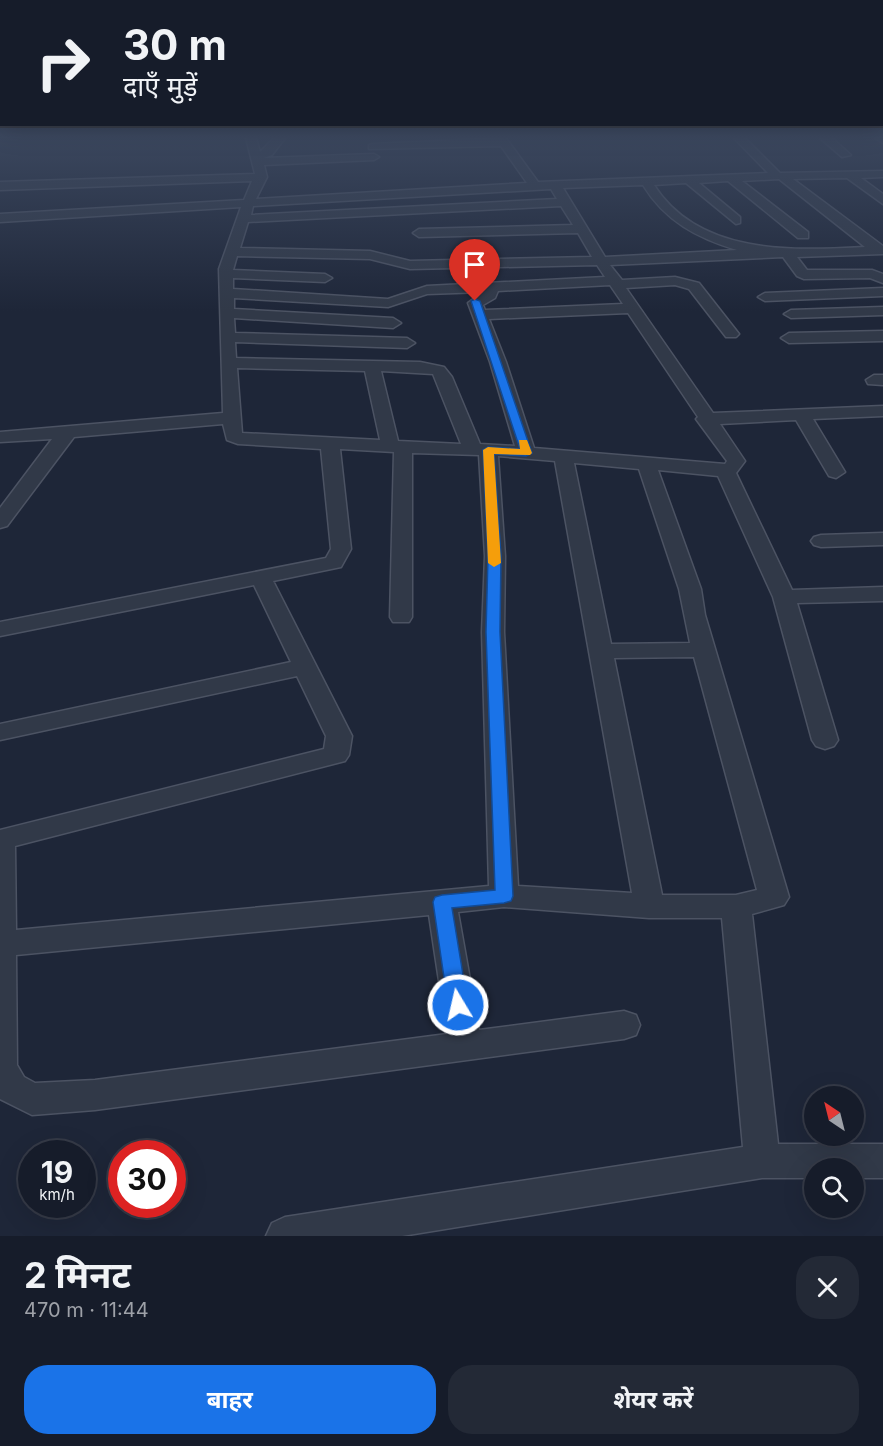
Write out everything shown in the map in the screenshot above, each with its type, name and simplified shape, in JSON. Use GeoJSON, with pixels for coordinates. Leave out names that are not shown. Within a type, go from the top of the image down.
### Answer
{"type":"FeatureCollection","features":[{"type":"Feature","properties":{"kind":"street"},"geometry":{"type":"LineString","coordinates":[[250,196],[226,274],[226,337],[230,363],[232,434],[237,439],[481,450],[725,471],[736,465],[736,461],[705,419],[601,261],[561,196]]}},
{"type":"Feature","properties":{"kind":"street"},"geometry":{"type":"LineString","coordinates":[[0,218],[350,196]]}},
{"type":"Feature","properties":{"kind":"street"},"geometry":{"type":"LineString","coordinates":[[655,196],[662,206],[690,229],[725,245],[763,253]]}},
{"type":"Feature","properties":{"kind":"street"},"geometry":{"type":"LineString","coordinates":[[707,196],[736,220]]}},
{"type":"Feature","properties":{"kind":"street"},"geometry":{"type":"LineString","coordinates":[[753,196],[803,235]]}},
{"type":"Feature","properties":{"kind":"street"},"geometry":{"type":"LineString","coordinates":[[807,196],[880,250]]}},
{"type":"Feature","properties":{"kind":"street"},"geometry":{"type":"LineString","coordinates":[[242,219],[565,202]]}},
{"type":"Feature","properties":{"kind":"street"},"geometry":{"type":"LineString","coordinates":[[419,233],[586,236]]}},
{"type":"Feature","properties":{"kind":"street"},"geometry":{"type":"LineString","coordinates":[[504,244],[586,236]]}},
{"type":"Feature","properties":{"kind":"street"},"geometry":{"type":"LineString","coordinates":[[231,252],[370,255],[403,265],[601,261],[880,250]]}},
{"type":"Feature","properties":{"kind":"street"},"geometry":{"type":"LineString","coordinates":[[787,253],[802,273],[809,276],[872,274],[883,279]]}},
{"type":"Feature","properties":{"kind":"street"},"geometry":{"type":"LineString","coordinates":[[226,274],[324,278]]}},
{"type":"Feature","properties":{"kind":"street"},"geometry":{"type":"LineString","coordinates":[[225,293],[388,303],[404,301],[422,291],[675,281],[694,286],[731,334]]}},
{"type":"Feature","properties":{"kind":"street"},"geometry":{"type":"LineString","coordinates":[[491,287],[490,295],[475,301],[526,453]]}},
{"type":"Feature","properties":{"kind":"street"},"geometry":{"type":"LineString","coordinates":[[765,297],[883,292]]}},
{"type":"Feature","properties":{"kind":"street"},"geometry":{"type":"LineString","coordinates":[[480,315],[633,308]]}},
{"type":"Feature","properties":{"kind":"street"},"geometry":{"type":"LineString","coordinates":[[791,314],[883,311]]}},
{"type":"Feature","properties":{"kind":"street"},"geometry":{"type":"LineString","coordinates":[[226,313],[393,323]]}},
{"type":"Feature","properties":{"kind":"street"},"geometry":{"type":"LineString","coordinates":[[789,338],[883,336]]}},
{"type":"Feature","properties":{"kind":"street"},"geometry":{"type":"LineString","coordinates":[[226,337],[407,343]]}},
{"type":"Feature","properties":{"kind":"street"},"geometry":{"type":"LineString","coordinates":[[230,363],[430,368],[441,372],[481,450],[495,556],[493,632],[504,896]]}},
{"type":"Feature","properties":{"kind":"street"},"geometry":{"type":"LineString","coordinates":[[372,366],[397,447],[401,617]]}},
{"type":"Feature","properties":{"kind":"street"},"geometry":{"type":"LineString","coordinates":[[705,419],[883,411]]}},
{"type":"Feature","properties":{"kind":"street"},"geometry":{"type":"LineString","coordinates":[[802,415],[836,472]]}},
{"type":"Feature","properties":{"kind":"street"},"geometry":{"type":"LineString","coordinates":[[0,437],[231,418]]}},
{"type":"Feature","properties":{"kind":"street"},"geometry":{"type":"LineString","coordinates":[[0,522],[62,437],[69,432]]}},
{"type":"Feature","properties":{"kind":"street"},"geometry":{"type":"LineString","coordinates":[[0,629],[327,566],[338,559],[341,549],[330,444]]}},
{"type":"Feature","properties":{"kind":"street"},"geometry":{"type":"LineString","coordinates":[[564,458],[649,906]]}},
{"type":"Feature","properties":{"kind":"street"},"geometry":{"type":"LineString","coordinates":[[0,944],[504,896],[649,906],[736,907],[774,897],[690,589],[647,466]]}},
{"type":"Feature","properties":{"kind":"street"},"geometry":{"type":"LineString","coordinates":[[725,471],[784,597],[825,740]]}},
{"type":"Feature","properties":{"kind":"street"},"geometry":{"type":"LineString","coordinates":[[821,541],[883,539]]}},
{"type":"Feature","properties":{"kind":"street"},"geometry":{"type":"LineString","coordinates":[[261,578],[339,736],[336,754],[0,840],[0,1068],[12,1088],[32,1099],[95,1095],[624,1025]]}},
{"type":"Feature","properties":{"kind":"street"},"geometry":{"type":"LineString","coordinates":[[784,597],[883,594]]}},
{"type":"Feature","properties":{"kind":"street"},"geometry":{"type":"LineString","coordinates":[[601,651],[705,650]]}},
{"type":"Feature","properties":{"kind":"street"},"geometry":{"type":"LineString","coordinates":[[0,732],[303,667]]}},
{"type":"Feature","properties":{"kind":"street"},"geometry":{"type":"LineString","coordinates":[[442,902],[465,1046]]}},
{"type":"Feature","properties":{"kind":"street"},"geometry":{"type":"LineString","coordinates":[[736,907],[762,1161]]}},
{"type":"Feature","properties":{"kind":"street"},"geometry":{"type":"LineString","coordinates":[[285,1236],[762,1161],[883,1161]]}},
{"type":"Feature","properties":{"kind":"slow traffic"},"geometry":{"type":"LineString","coordinates":[[494,563],[488,450],[526,453],[523,442]]}},
{"type":"Feature","properties":{"kind":"route"},"geometry":{"type":"LineString","coordinates":[[458,1005],[442,902],[504,896],[493,632],[495,556],[488,450],[526,453],[498,362],[475,301]]}}]}
